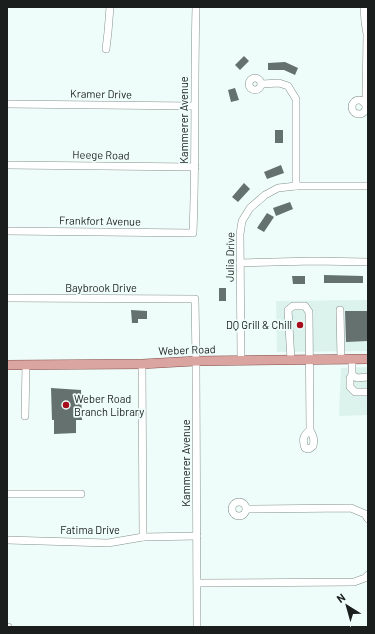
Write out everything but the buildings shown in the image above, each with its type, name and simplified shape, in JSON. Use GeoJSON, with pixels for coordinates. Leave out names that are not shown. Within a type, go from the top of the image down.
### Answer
{"type":"FeatureCollection","features":[{"type":"Feature","properties":{"kind":"main road","name":"Weber Road"},"geometry":{"type":"LineString","coordinates":[[7,365],[142,364],[241,360],[368,359]]}},
{"type":"Feature","properties":{"kind":"street"},"geometry":{"type":"LineString","coordinates":[[106,49],[110,7]]}},
{"type":"Feature","properties":{"kind":"street","name":"Kammerer Avenue"},"geometry":{"type":"LineString","coordinates":[[193,233],[196,7]]}},
{"type":"Feature","properties":{"kind":"street"},"geometry":{"type":"LineString","coordinates":[[363,102],[366,99],[367,34],[364,7]]}},
{"type":"Feature","properties":{"kind":"street"},"geometry":{"type":"LineString","coordinates":[[262,84],[279,83],[288,86],[296,99],[296,186]]}},
{"type":"Feature","properties":{"kind":"street","name":"Kramer Drive"},"geometry":{"type":"LineString","coordinates":[[7,104],[194,106]]}},
{"type":"Feature","properties":{"kind":"street","name":"Heege Road"},"geometry":{"type":"LineString","coordinates":[[7,164],[195,167]]}},
{"type":"Feature","properties":{"kind":"street","name":"Julia Drive"},"geometry":{"type":"LineString","coordinates":[[241,360],[240,234],[242,221],[250,208],[265,195],[278,188],[296,186],[368,186]]}},
{"type":"Feature","properties":{"kind":"street","name":"Frankfort Avenue"},"geometry":{"type":"LineString","coordinates":[[7,232],[193,233]]}},
{"type":"Feature","properties":{"kind":"street"},"geometry":{"type":"LineString","coordinates":[[240,263],[314,261],[368,262]]}},
{"type":"Feature","properties":{"kind":"street","name":"Baybrook Drive"},"geometry":{"type":"LineString","coordinates":[[7,298],[195,299]]}},
{"type":"Feature","properties":{"kind":"street","name":"Kammerer Avenue"},"geometry":{"type":"LineString","coordinates":[[195,299],[198,583],[197,627]]}},
{"type":"Feature","properties":{"kind":"street"},"geometry":{"type":"LineString","coordinates":[[291,360],[288,310],[293,306],[305,306],[309,312],[310,430]]}},
{"type":"Feature","properties":{"kind":"street"},"geometry":{"type":"LineString","coordinates":[[340,310],[341,359]]}},
{"type":"Feature","properties":{"kind":"street"},"geometry":{"type":"LineString","coordinates":[[352,359],[350,386],[355,392],[368,392]]}},
{"type":"Feature","properties":{"kind":"street"},"geometry":{"type":"LineString","coordinates":[[142,364],[143,537]]}},
{"type":"Feature","properties":{"kind":"street"},"geometry":{"type":"LineString","coordinates":[[25,416],[26,365]]}},
{"type":"Feature","properties":{"kind":"street"},"geometry":{"type":"LineString","coordinates":[[352,375],[357,378],[368,377]]}},
{"type":"Feature","properties":{"kind":"street"},"geometry":{"type":"LineString","coordinates":[[7,494],[80,494]]}},
{"type":"Feature","properties":{"kind":"street"},"geometry":{"type":"LineString","coordinates":[[247,509],[351,508],[365,514],[368,519]]}},
{"type":"Feature","properties":{"kind":"street","name":"Fatima Drive"},"geometry":{"type":"LineString","coordinates":[[7,540],[108,542],[143,537],[197,536]]}},
{"type":"Feature","properties":{"kind":"street"},"geometry":{"type":"LineString","coordinates":[[198,583],[354,582],[365,578],[368,575]]}},
{"type":"Feature","properties":{"kind":"shaded area"},"geometry":{"type":"Polygon","coordinates":[[[368,300],[368,351],[277,352],[276,301],[368,300]]]}},
{"type":"Feature","properties":{"kind":"shaded area"},"geometry":{"type":"Polygon","coordinates":[[[368,367],[368,415],[339,416],[341,368],[368,367]]]}},
{"type":"Feature","properties":{"kind":"place","name":"DQ Grill & Chill"},"geometry":{"type":"Point","coordinates":[300,325]}},
{"type":"Feature","properties":{"kind":"place","name":"Weber Road Branch Library"},"geometry":{"type":"Point","coordinates":[66,405]}}]}
